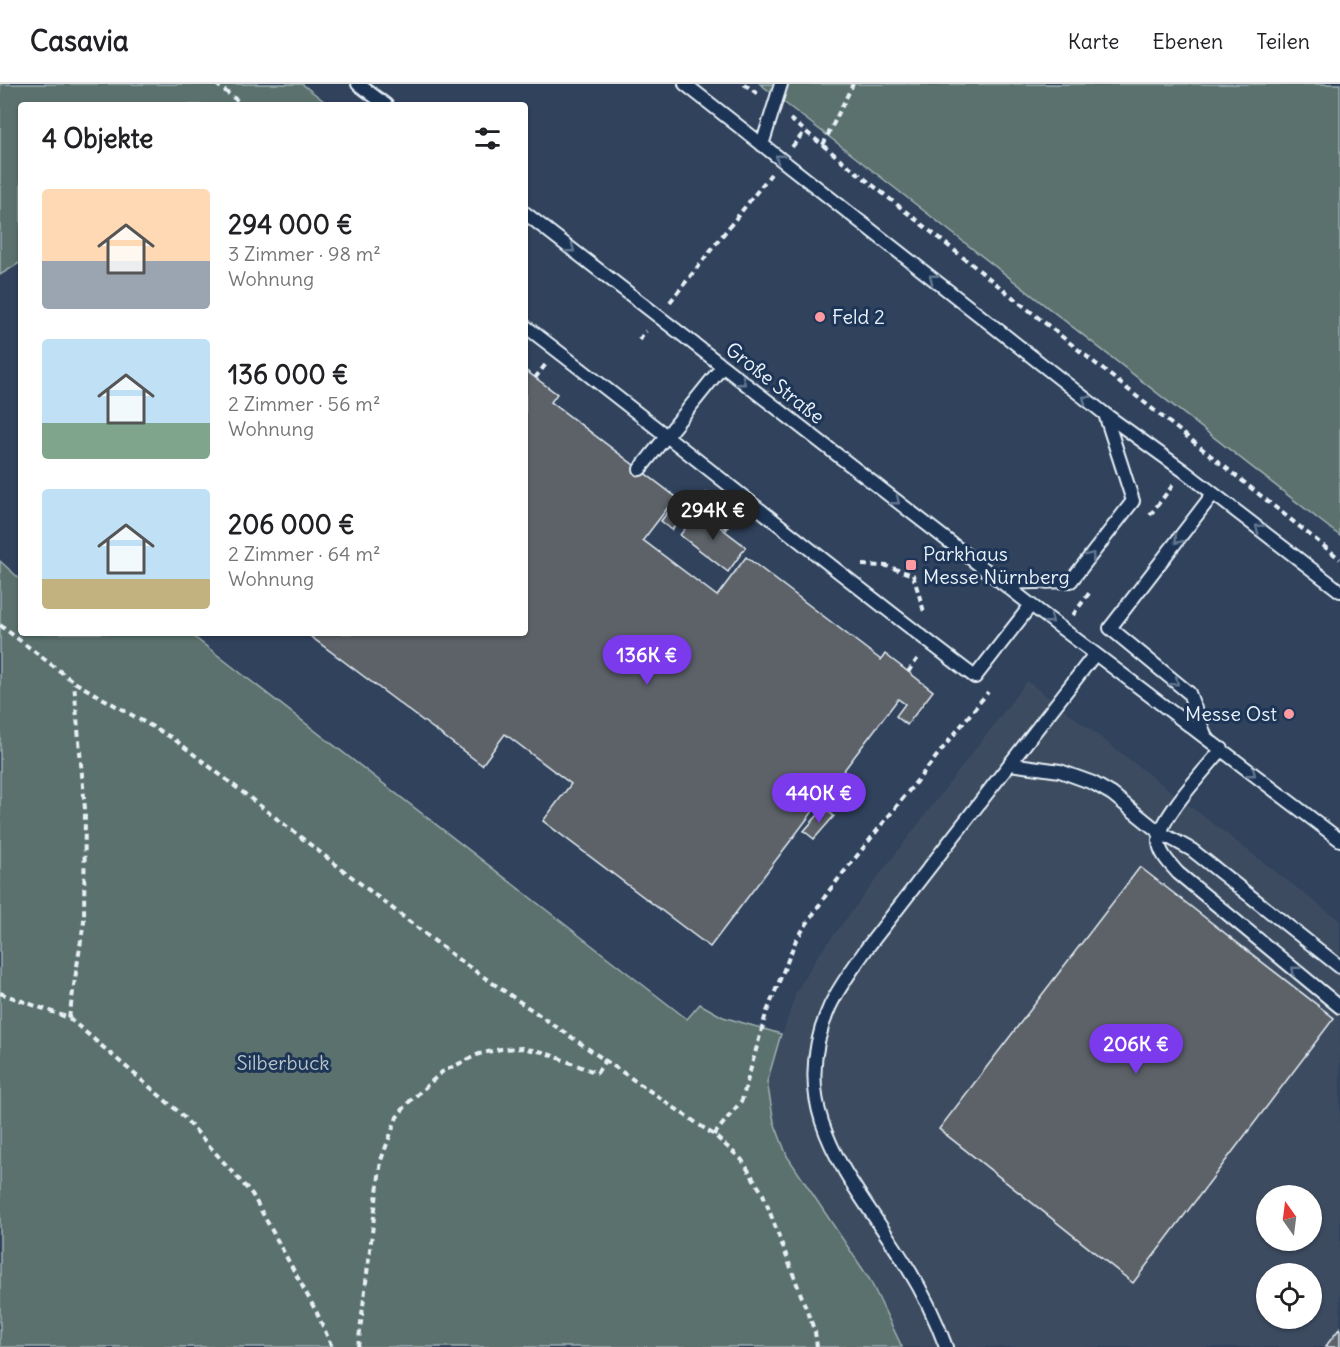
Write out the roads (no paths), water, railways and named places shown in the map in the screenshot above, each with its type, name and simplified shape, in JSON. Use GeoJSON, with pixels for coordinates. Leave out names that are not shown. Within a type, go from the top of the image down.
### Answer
{"type":"FeatureCollection","features":[{"type":"Feature","properties":{"kind":"lane"},"geometry":{"type":"LineString","coordinates":[[358,84],[382,102]]}},
{"type":"Feature","properties":{"kind":"lane"},"geometry":{"type":"LineString","coordinates":[[685,84],[1105,414],[1340,591]]}},
{"type":"Feature","properties":{"kind":"lane"},"geometry":{"type":"LineString","coordinates":[[762,145],[781,84]]}},
{"type":"Feature","properties":{"kind":"lane","name":"Große Straße"},"geometry":{"type":"LineString","coordinates":[[528,215],[1002,583],[1340,840]]}},
{"type":"Feature","properties":{"kind":"lane"},"geometry":{"type":"LineString","coordinates":[[528,328],[667,435],[825,563],[975,677],[1031,605]]}},
{"type":"Feature","properties":{"kind":"lane"},"geometry":{"type":"LineString","coordinates":[[640,469],[723,367]]}},
{"type":"Feature","properties":{"kind":"lane"},"geometry":{"type":"LineString","coordinates":[[1002,583],[1071,581],[1133,501],[1105,414]]}},
{"type":"Feature","properties":{"kind":"lane"},"geometry":{"type":"LineString","coordinates":[[1206,737],[1189,693],[1110,628],[1214,494]]}},
{"type":"Feature","properties":{"kind":"lane"},"geometry":{"type":"LineString","coordinates":[[946,1347],[935,1318],[909,1270],[833,1155],[816,1101],[815,1072],[819,1039],[830,1006],[845,978],[1095,654]]}},
{"type":"Feature","properties":{"kind":"lane"},"geometry":{"type":"LineString","coordinates":[[1222,749],[1163,823],[1159,832],[1159,844],[1164,856],[1178,873],[1340,1007]]}},
{"type":"Feature","properties":{"kind":"lane"},"geometry":{"type":"LineString","coordinates":[[1010,764],[1060,771],[1093,783],[1112,794],[1159,832],[1192,850],[1340,967]]}},
{"type":"Feature","properties":{"kind":"place","name":"Feld 2"},"geometry":{"type":"Point","coordinates":[820,317]}},
{"type":"Feature","properties":{"kind":"place","name":"Parkhaus Messe Nürnberg"},"geometry":{"type":"Point","coordinates":[911,565]}},
{"type":"Feature","properties":{"kind":"place","name":"Messe Ost"},"geometry":{"type":"Point","coordinates":[1289,714]}},
{"type":"Feature","properties":{"kind":"park label","name":"Silberbuck"},"geometry":{"type":"Point","coordinates":[283,1063]}}]}
